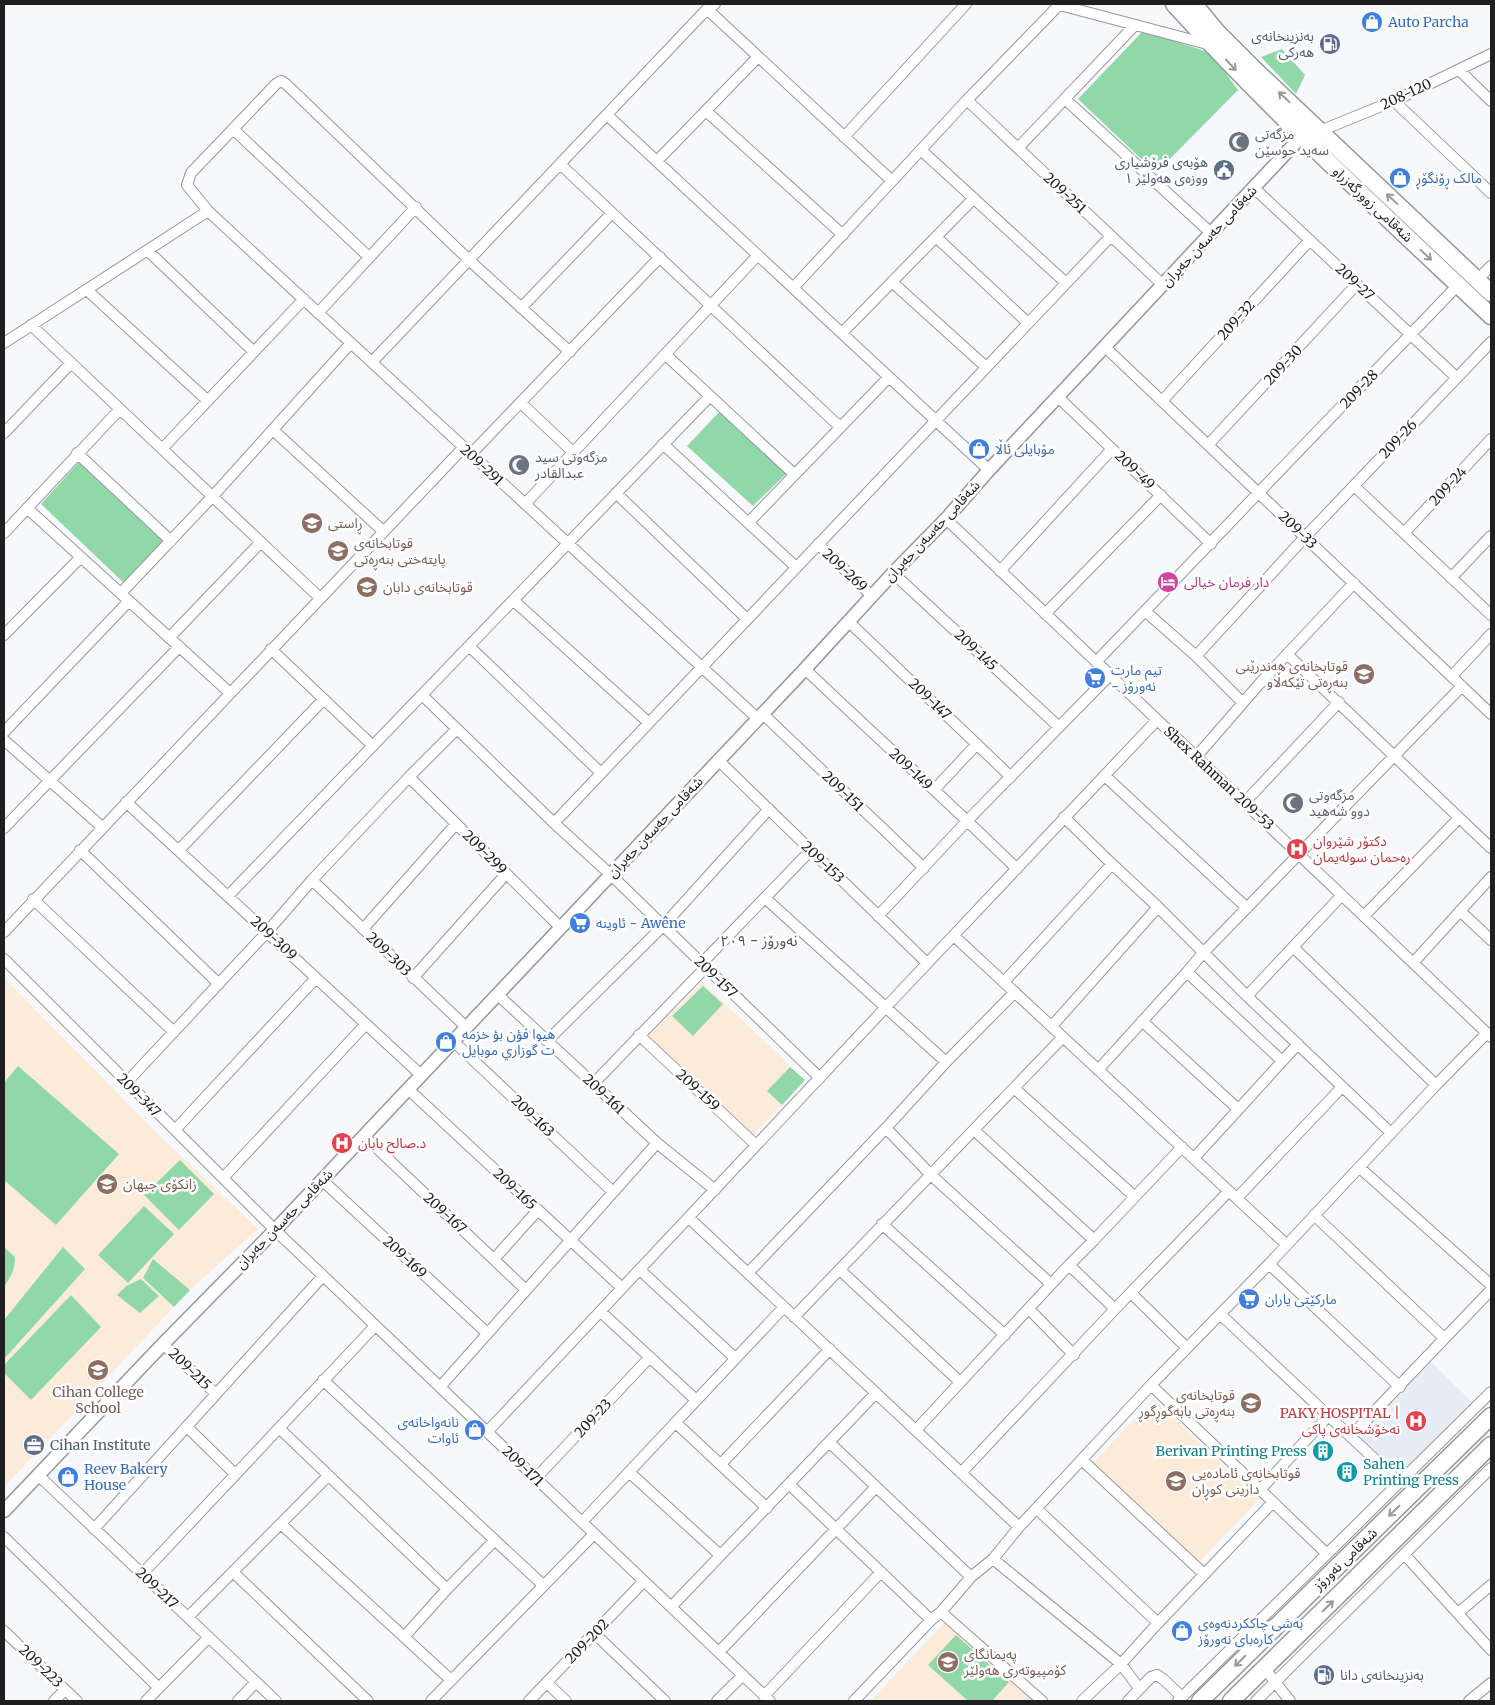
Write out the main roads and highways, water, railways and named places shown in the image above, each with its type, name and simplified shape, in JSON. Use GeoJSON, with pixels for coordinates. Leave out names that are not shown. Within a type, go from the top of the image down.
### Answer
{"type":"FeatureCollection","features":[{"type":"Feature","properties":{"kind":"main road","name":"شەقامی زوورگەزراو"},"geometry":{"type":"LineString","coordinates":[[1174,4],[1301,137],[1491,316]]}},
{"type":"Feature","properties":{"kind":"main road","name":"شەقامی زوورگەزراو"},"geometry":{"type":"LineString","coordinates":[[1194,4],[1217,32],[1254,69],[1491,293]]}},
{"type":"Feature","properties":{"kind":"main road","name":"شەقامی نەورۆز"},"geometry":{"type":"LineString","coordinates":[[1200,1701],[1491,1416]]}},
{"type":"Feature","properties":{"kind":"main road","name":"شەقامی نەورۆز"},"geometry":{"type":"LineString","coordinates":[[1231,1701],[1491,1445]]}},
{"type":"Feature","properties":{"kind":"main road"},"geometry":{"type":"LineString","coordinates":[[1248,1632],[1272,1629]]}},
{"type":"Feature","properties":{"kind":"place","name":"Auto Parcha"},"geometry":{"type":"Point","coordinates":[1372,22]}},
{"type":"Feature","properties":{"kind":"place","name":"بەنزینخانەی هەرکی"},"geometry":{"type":"Point","coordinates":[1330,44]}},
{"type":"Feature","properties":{"kind":"place","name":"مزگەتی سەید حوسێن"},"geometry":{"type":"Point","coordinates":[1239,142]}},
{"type":"Feature","properties":{"kind":"place","name":"هۆبەی فرۆشیاری ووزەی هەولێر ١"},"geometry":{"type":"Point","coordinates":[1224,170]}},
{"type":"Feature","properties":{"kind":"place","name":"مالک ڕۆنگۆڕ"},"geometry":{"type":"Point","coordinates":[1400,178]}},
{"type":"Feature","properties":{"kind":"place","name":"مۆبایلی ئاڵا"},"geometry":{"type":"Point","coordinates":[979,449]}},
{"type":"Feature","properties":{"kind":"place","name":"مزگەوتی سید عبدالقادر"},"geometry":{"type":"Point","coordinates":[519,465]}},
{"type":"Feature","properties":{"kind":"place","name":"ڕاستی"},"geometry":{"type":"Point","coordinates":[312,523]}},
{"type":"Feature","properties":{"kind":"place","name":"قوتابخانەی پایتەختی بنەڕەتی"},"geometry":{"type":"Point","coordinates":[338,551]}},
{"type":"Feature","properties":{"kind":"place","name":"دار فرمان خیالی"},"geometry":{"type":"Point","coordinates":[1168,582]}},
{"type":"Feature","properties":{"kind":"place","name":"قوتابخانەی دابان"},"geometry":{"type":"Point","coordinates":[367,587]}},
{"type":"Feature","properties":{"kind":"place","name":"قوتابخانەی هەندرێنی بنەڕەتی تێکەڵاو"},"geometry":{"type":"Point","coordinates":[1364,674]}},
{"type":"Feature","properties":{"kind":"place","name":"تیم مارت - نەورۆز"},"geometry":{"type":"Point","coordinates":[1095,678]}},
{"type":"Feature","properties":{"kind":"place","name":"مزگەوتی دوو شەهید"},"geometry":{"type":"Point","coordinates":[1293,803]}},
{"type":"Feature","properties":{"kind":"place","name":"دکتۆر شێروان رەحمان سولەیمان"},"geometry":{"type":"Point","coordinates":[1297,849]}},
{"type":"Feature","properties":{"kind":"place","name":"ئاوینە - Awêne"},"geometry":{"type":"Point","coordinates":[580,923]}},
{"type":"Feature","properties":{"kind":"place","name":"هيوا فؤن بؤ خزمه ت گوزاري موبايل"},"geometry":{"type":"Point","coordinates":[446,1042]}},
{"type":"Feature","properties":{"kind":"place","name":"د.صالح بابان"},"geometry":{"type":"Point","coordinates":[342,1143]}},
{"type":"Feature","properties":{"kind":"place","name":"زانکۆی جیھان"},"geometry":{"type":"Point","coordinates":[107,1184]}},
{"type":"Feature","properties":{"kind":"place","name":"مارکێتی یاران"},"geometry":{"type":"Point","coordinates":[1249,1299]}},
{"type":"Feature","properties":{"kind":"place","name":"Cihan College School"},"geometry":{"type":"Point","coordinates":[98,1370]}},
{"type":"Feature","properties":{"kind":"place","name":"قوتابخانەی بنەڕەتی بابەگوڕگوڕ"},"geometry":{"type":"Point","coordinates":[1251,1403]}},
{"type":"Feature","properties":{"kind":"place","name":"PAKY HOSPITAL | نەخۆشخانەی پاکی"},"geometry":{"type":"Point","coordinates":[1416,1421]}},
{"type":"Feature","properties":{"kind":"place","name":"نانەواخانەی ئاوات"},"geometry":{"type":"Point","coordinates":[475,1430]}},
{"type":"Feature","properties":{"kind":"place","name":"Cihan Institute"},"geometry":{"type":"Point","coordinates":[34,1445]}},
{"type":"Feature","properties":{"kind":"place","name":"Berivan Printing Press"},"geometry":{"type":"Point","coordinates":[1323,1451]}},
{"type":"Feature","properties":{"kind":"place","name":"Sahen Printing Press"},"geometry":{"type":"Point","coordinates":[1347,1472]}},
{"type":"Feature","properties":{"kind":"place","name":"Reev Bakery House"},"geometry":{"type":"Point","coordinates":[68,1477]}},
{"type":"Feature","properties":{"kind":"place","name":"قوتابخانەی ئامادەیی دارینی کوڕان"},"geometry":{"type":"Point","coordinates":[1176,1481]}},
{"type":"Feature","properties":{"kind":"place","name":"به‌شی چاككردنه‌وه‌ی كاره‌بای نه‌ورۆز"},"geometry":{"type":"Point","coordinates":[1182,1631]}},
{"type":"Feature","properties":{"kind":"place","name":"پەیمانگای کۆمپیوتەری هەولێر"},"geometry":{"type":"Point","coordinates":[948,1662]}},
{"type":"Feature","properties":{"kind":"place","name":"بەنزینخانەی دانا"},"geometry":{"type":"Point","coordinates":[1324,1675]}},
{"type":"Feature","properties":{"kind":"district","name":"نەورۆز - ٢٠٩"},"geometry":{"type":"Point","coordinates":[759,940]}}]}
